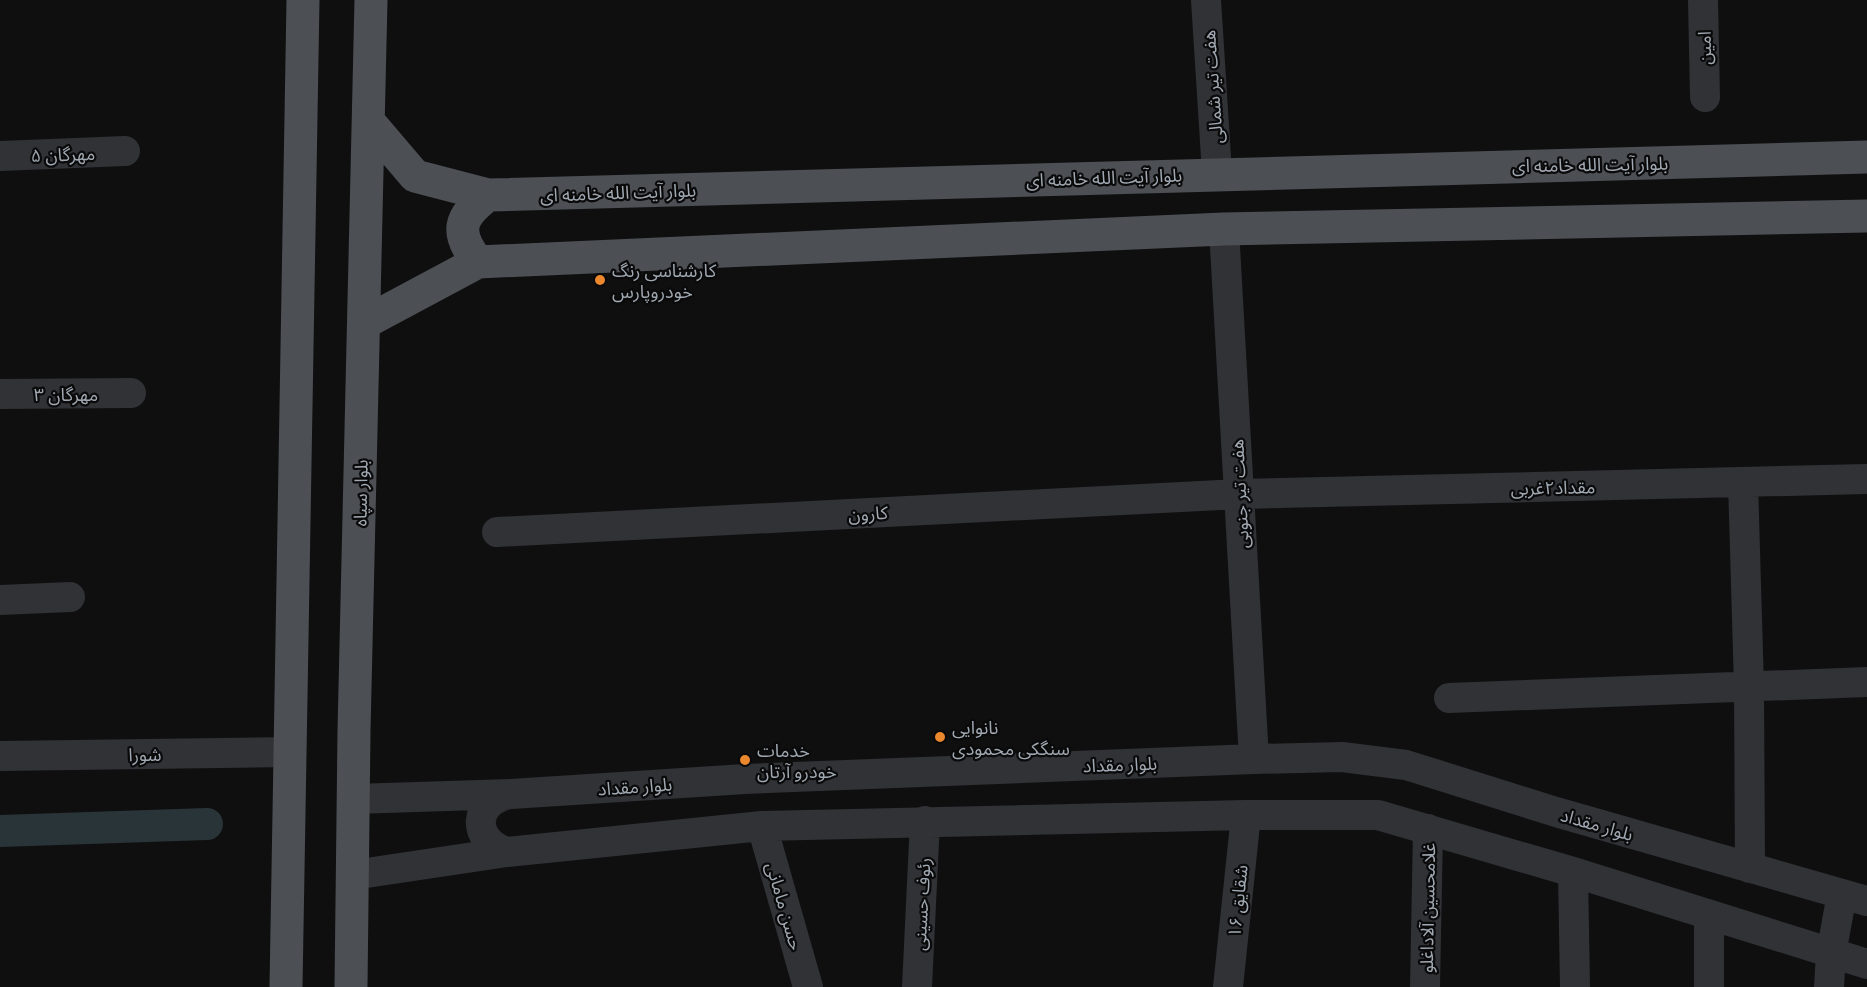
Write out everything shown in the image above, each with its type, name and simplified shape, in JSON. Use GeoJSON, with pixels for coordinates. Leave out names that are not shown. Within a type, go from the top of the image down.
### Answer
{"type":"FeatureCollection","features":[{"type":"Feature","properties":{"kind":"main road"},"geometry":{"type":"LineString","coordinates":[[286,987],[303,0]]}},
{"type":"Feature","properties":{"kind":"main road","name":"بلوار سپاه"},"geometry":{"type":"LineString","coordinates":[[351,987],[371,0]]}},
{"type":"Feature","properties":{"kind":"main road","name":"بلوار آیت الله خامنه ای"},"geometry":{"type":"LineString","coordinates":[[369,122],[415,176],[488,195],[1217,173],[1867,157]]}},
{"type":"Feature","properties":{"kind":"main road"},"geometry":{"type":"LineString","coordinates":[[478,261],[465,246],[462,229],[469,209],[488,195]]}},
{"type":"Feature","properties":{"kind":"main road"},"geometry":{"type":"LineString","coordinates":[[364,323],[478,261],[1224,229],[1867,216]]}},
{"type":"Feature","properties":{"kind":"street","name":"هفت تیر شمالی"},"geometry":{"type":"LineString","coordinates":[[1206,0],[1217,173]]}},
{"type":"Feature","properties":{"kind":"street","name":"امین"},"geometry":{"type":"LineString","coordinates":[[1703,0],[1705,97]]}},
{"type":"Feature","properties":{"kind":"street","name":"مهرگان ۵"},"geometry":{"type":"LineString","coordinates":[[0,156],[125,152]]}},
{"type":"Feature","properties":{"kind":"street","name":"هفت تیر جنوبی"},"geometry":{"type":"LineString","coordinates":[[1224,229],[1254,759]]}},
{"type":"Feature","properties":{"kind":"street","name":"مهرگان ۳"},"geometry":{"type":"LineString","coordinates":[[0,394],[131,393]]}},
{"type":"Feature","properties":{"kind":"street","name":"مقداد۲غربی"},"geometry":{"type":"LineString","coordinates":[[1239,494],[1867,479]]}},
{"type":"Feature","properties":{"kind":"street"},"geometry":{"type":"LineString","coordinates":[[1743,482],[1749,687],[1750,868]]}},
{"type":"Feature","properties":{"kind":"street","name":"کارون"},"geometry":{"type":"LineString","coordinates":[[497,532],[1239,494]]}},
{"type":"Feature","properties":{"kind":"street"},"geometry":{"type":"LineString","coordinates":[[0,600],[70,597]]}},
{"type":"Feature","properties":{"kind":"street"},"geometry":{"type":"LineString","coordinates":[[1449,698],[1867,682]]}},
{"type":"Feature","properties":{"kind":"street","name":"شورا"},"geometry":{"type":"LineString","coordinates":[[0,756],[290,752]]}},
{"type":"Feature","properties":{"kind":"street","name":"بلوار مقداد"},"geometry":{"type":"LineString","coordinates":[[354,800],[511,794],[745,779],[1254,759],[1342,758],[1406,765],[1556,812],[1854,898]]}},
{"type":"Feature","properties":{"kind":"street"},"geometry":{"type":"LineString","coordinates":[[507,852],[494,848],[485,839],[480,827],[482,815],[488,804],[498,796],[511,794]]}},
{"type":"Feature","properties":{"kind":"street"},"geometry":{"type":"LineString","coordinates":[[353,875],[507,852],[762,826],[1246,815],[1378,815],[1574,872],[1867,964]]}},
{"type":"Feature","properties":{"kind":"street","name":"شقایق ۱۶"},"geometry":{"type":"LineString","coordinates":[[1228,987],[1246,815]]}},
{"type":"Feature","properties":{"kind":"street","name":"رئوف حسینی"},"geometry":{"type":"LineString","coordinates":[[917,987],[925,821]]}},
{"type":"Feature","properties":{"kind":"street","name":"حسن مامانی"},"geometry":{"type":"LineString","coordinates":[[762,826],[808,987]]}},
{"type":"Feature","properties":{"kind":"street","name":"غلامحسین آلاداغلو"},"geometry":{"type":"LineString","coordinates":[[1425,987],[1428,829]]}},
{"type":"Feature","properties":{"kind":"street"},"geometry":{"type":"LineString","coordinates":[[1574,872],[1575,987]]}},
{"type":"Feature","properties":{"kind":"street"},"geometry":{"type":"LineString","coordinates":[[1829,987],[1831,954],[1854,898]]}},
{"type":"Feature","properties":{"kind":"street"},"geometry":{"type":"LineString","coordinates":[[1709,916],[1709,987]]}},
{"type":"Feature","properties":{"kind":"waterway"},"geometry":{"type":"LineString","coordinates":[[0,831],[207,824]]}},
{"type":"Feature","properties":{"kind":"place","name":"کارشناسی رنگ خودروپارس"},"geometry":{"type":"Point","coordinates":[600,280]}},
{"type":"Feature","properties":{"kind":"place","name":"نانوایی سنگکی محمودی"},"geometry":{"type":"Point","coordinates":[940,737]}},
{"type":"Feature","properties":{"kind":"place","name":"خدمات خودرو آرتان"},"geometry":{"type":"Point","coordinates":[745,760]}}]}
